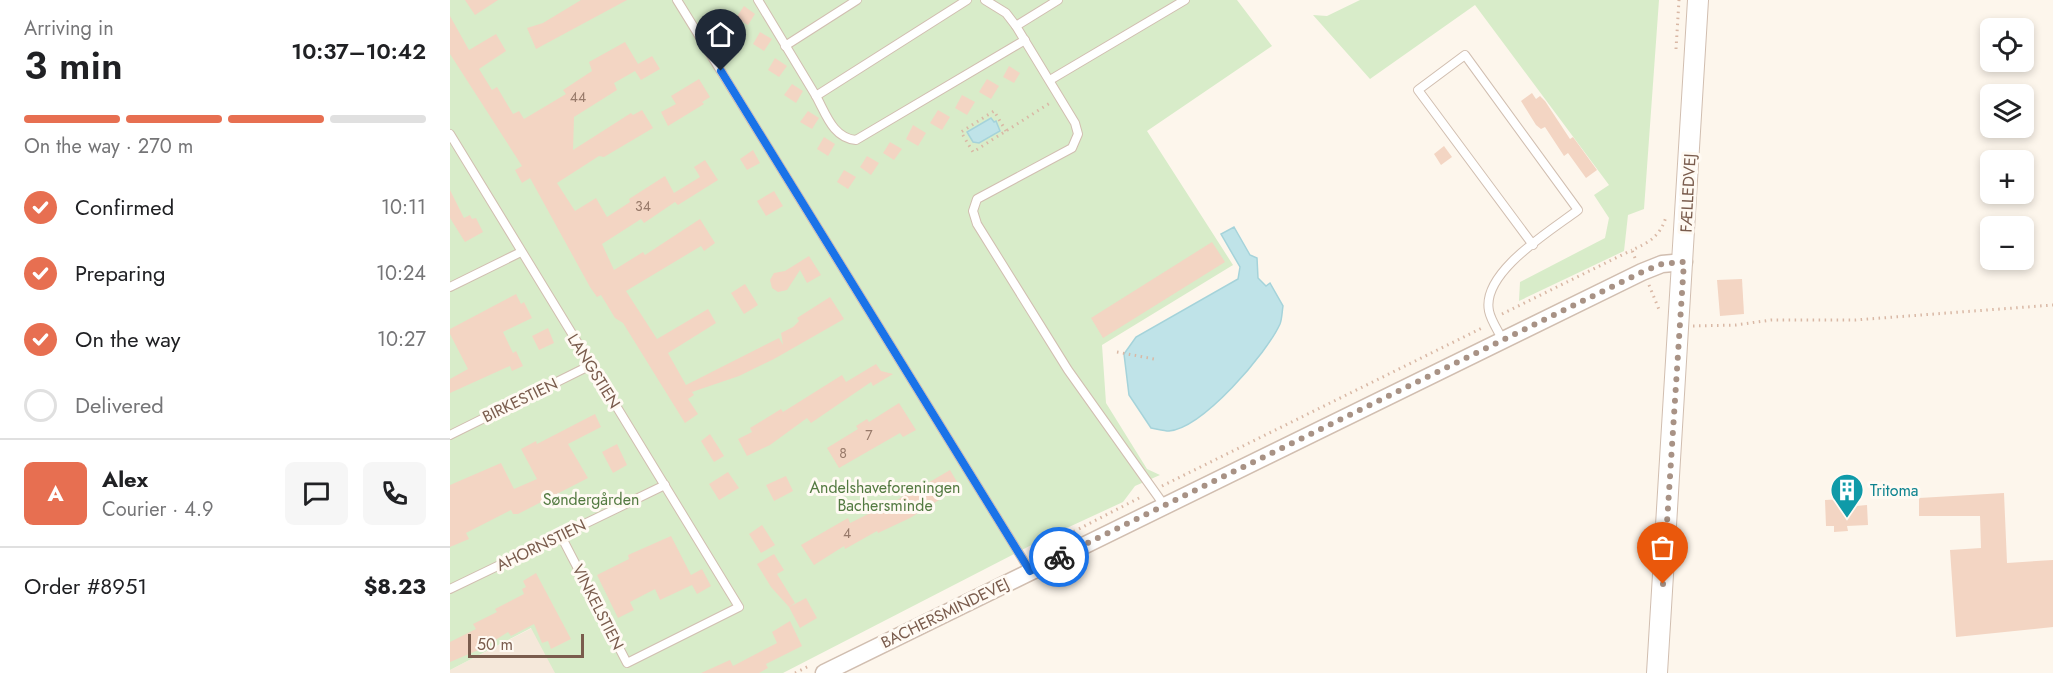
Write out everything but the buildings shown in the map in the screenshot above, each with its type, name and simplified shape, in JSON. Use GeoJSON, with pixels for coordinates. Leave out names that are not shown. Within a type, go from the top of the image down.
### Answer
{"type":"FeatureCollection","features":[{"type":"Feature","properties":{"kind":"street","name":"FÆLLEDVEJ"},"geometry":{"type":"LineString","coordinates":[[1657,673],[1684,262],[1698,0]]}},
{"type":"Feature","properties":{"kind":"street","name":"BACHERSMINDEVEJ"},"geometry":{"type":"LineString","coordinates":[[818,669],[1030,571],[1642,272],[1662,264],[1684,262]]}},
{"type":"Feature","properties":{"kind":"lane"},"geometry":{"type":"LineString","coordinates":[[677,0],[1030,571]]}},
{"type":"Feature","properties":{"kind":"lane"},"geometry":{"type":"LineString","coordinates":[[758,0],[838,134],[846,139],[856,140],[1025,40]]}},
{"type":"Feature","properties":{"kind":"lane"},"geometry":{"type":"LineString","coordinates":[[785,46],[857,0]]}},
{"type":"Feature","properties":{"kind":"lane"},"geometry":{"type":"LineString","coordinates":[[816,96],[967,0]]}},
{"type":"Feature","properties":{"kind":"lane"},"geometry":{"type":"LineString","coordinates":[[985,0],[1006,13],[1016,26],[1076,123],[1078,135],[1072,148],[977,199],[974,211],[976,224],[1041,329],[1164,505]]}},
{"type":"Feature","properties":{"kind":"lane"},"geometry":{"type":"LineString","coordinates":[[1016,26],[1058,0]]}},
{"type":"Feature","properties":{"kind":"lane"},"geometry":{"type":"LineString","coordinates":[[1050,80],[1185,0]]}},
{"type":"Feature","properties":{"kind":"lane"},"geometry":{"type":"LineString","coordinates":[[1503,341],[1489,311],[1490,294],[1507,265],[1533,245],[1578,210],[1465,55],[1418,90],[1533,245]]}},
{"type":"Feature","properties":{"kind":"lane","name":"LANGSTIEN"},"geometry":{"type":"LineString","coordinates":[[450,134],[739,607]]}},
{"type":"Feature","properties":{"kind":"lane"},"geometry":{"type":"LineString","coordinates":[[450,287],[521,252]]}},
{"type":"Feature","properties":{"kind":"lane","name":"BIRKESTIEN"},"geometry":{"type":"LineString","coordinates":[[450,435],[591,365]]}},
{"type":"Feature","properties":{"kind":"lane","name":"AHORNSTIEN"},"geometry":{"type":"LineString","coordinates":[[450,589],[665,485]]}},
{"type":"Feature","properties":{"kind":"lane","name":"VINKELSTIEN"},"geometry":{"type":"LineString","coordinates":[[561,536],[627,663],[739,607]]}},
{"type":"Feature","properties":{"kind":"path"},"geometry":{"type":"LineString","coordinates":[[1676,57],[1679,0]]}},
{"type":"Feature","properties":{"kind":"path"},"geometry":{"type":"LineString","coordinates":[[1006,131],[994,111],[961,132],[973,152],[1059,98]]}},
{"type":"Feature","properties":{"kind":"path"},"geometry":{"type":"LineString","coordinates":[[1055,542],[1153,491],[1475,333],[1509,310],[1654,239],[1662,231],[1667,206]]}},
{"type":"Feature","properties":{"kind":"path"},"geometry":{"type":"LineString","coordinates":[[1632,250],[1660,313]]}},
{"type":"Feature","properties":{"kind":"path"},"geometry":{"type":"LineString","coordinates":[[1680,325],[1710,327],[1771,320],[1855,320],[2053,305]]}},
{"type":"Feature","properties":{"kind":"path"},"geometry":{"type":"LineString","coordinates":[[1118,352],[1154,359]]}},
{"type":"Feature","properties":{"kind":"path"},"geometry":{"type":"LineString","coordinates":[[795,673],[818,669]]}},
{"type":"Feature","properties":{"kind":"shaded area"},"geometry":{"type":"Polygon","coordinates":[[[532,628],[556,673],[450,673],[450,670],[532,628]]]}},
{"type":"Feature","properties":{"kind":"green space"},"geometry":{"type":"Polygon","coordinates":[[[450,0],[1237,0],[1272,46],[1147,131],[1233,265],[1102,345],[1106,403],[1147,469],[1160,475],[1135,486],[1123,502],[1043,539],[783,673],[555,673],[531,628],[450,670],[450,0]]]}},
{"type":"Feature","properties":{"kind":"green space"},"geometry":{"type":"Polygon","coordinates":[[[1360,0],[1659,0],[1644,209],[1628,215],[1624,251],[1519,301],[1520,282],[1605,238],[1609,218],[1594,195],[1609,185],[1475,5],[1370,79],[1313,15],[1327,16],[1360,0]]]}},
{"type":"Feature","properties":{"kind":"water"},"geometry":{"type":"Polygon","coordinates":[[[991,118],[994,122],[996,121],[1000,131],[979,143],[973,142],[967,132],[991,118]]]}},
{"type":"Feature","properties":{"kind":"water"},"geometry":{"type":"Polygon","coordinates":[[[1234,227],[1250,255],[1257,258],[1258,278],[1266,286],[1270,283],[1283,306],[1280,324],[1248,370],[1199,417],[1183,427],[1169,431],[1151,428],[1129,395],[1124,354],[1136,337],[1238,279],[1240,267],[1221,234],[1234,227]]]}},
{"type":"Feature","properties":{"kind":"way so far"},"geometry":{"type":"LineString","coordinates":[[1059,557],[1654,266],[1684,262],[1663,584]]}},
{"type":"Feature","properties":{"kind":"place","name":"Tritoma"},"geometry":{"type":"Point","coordinates":[1847,519]}},
{"type":"Feature","properties":{"kind":"route"},"geometry":{"type":"LineString","coordinates":[[721,71],[1030,571],[1059,557]]}},
{"type":"Feature","properties":{"kind":"park label","name":"Andelshaveforeningen Bachersminde"},"geometry":{"type":"Point","coordinates":[885,496]}},
{"type":"Feature","properties":{"kind":"park label","name":"Søndergården"},"geometry":{"type":"Point","coordinates":[591,499]}}]}
